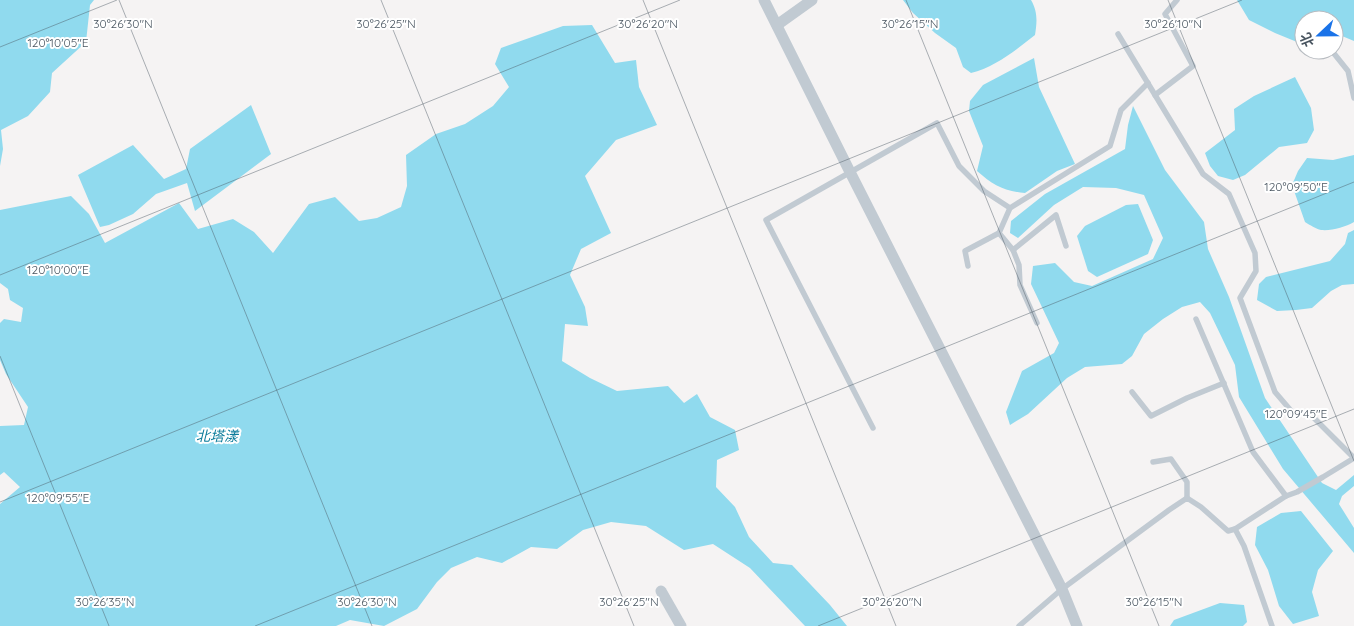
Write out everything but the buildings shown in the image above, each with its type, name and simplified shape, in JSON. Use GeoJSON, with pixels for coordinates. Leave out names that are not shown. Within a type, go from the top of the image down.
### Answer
{"type":"FeatureCollection","features":[{"type":"Feature","properties":{"kind":"street"},"geometry":{"type":"LineString","coordinates":[[764,0],[1062,590],[1077,626]]}},
{"type":"Feature","properties":{"kind":"street"},"geometry":{"type":"LineString","coordinates":[[777,26],[812,0]]}},
{"type":"Feature","properties":{"kind":"street"},"geometry":{"type":"LineString","coordinates":[[661,591],[681,626]]}},
{"type":"Feature","properties":{"kind":"lane"},"geometry":{"type":"LineString","coordinates":[[1155,95],[1193,66],[1165,14],[1177,0]]}},
{"type":"Feature","properties":{"kind":"lane"},"geometry":{"type":"LineString","coordinates":[[1118,34],[1203,174],[1229,194],[1255,253],[1256,271],[1240,298],[1275,392],[1293,413],[1309,413],[1354,458],[1297,492],[1286,496],[1235,529],[1228,531],[1188,498]]}},
{"type":"Feature","properties":{"kind":"lane"},"geometry":{"type":"LineString","coordinates":[[1339,60],[1348,71],[1354,98]]}},
{"type":"Feature","properties":{"kind":"lane"},"geometry":{"type":"LineString","coordinates":[[968,266],[965,250],[999,233],[1010,208],[1110,146],[1121,110],[1148,83]]}},
{"type":"Feature","properties":{"kind":"lane"},"geometry":{"type":"LineString","coordinates":[[873,428],[766,220],[937,123],[959,166],[984,191],[1010,208]]}},
{"type":"Feature","properties":{"kind":"lane"},"geometry":{"type":"LineString","coordinates":[[1013,250],[1056,215],[1066,246]]}},
{"type":"Feature","properties":{"kind":"lane"},"geometry":{"type":"LineString","coordinates":[[999,233],[1013,250],[1019,265],[1020,285],[1037,323]]}},
{"type":"Feature","properties":{"kind":"lane"},"geometry":{"type":"LineString","coordinates":[[1196,319],[1253,452],[1286,496]]}},
{"type":"Feature","properties":{"kind":"lane"},"geometry":{"type":"LineString","coordinates":[[1132,392],[1151,416],[1187,398],[1224,383]]}},
{"type":"Feature","properties":{"kind":"lane"},"geometry":{"type":"LineString","coordinates":[[1153,462],[1171,459],[1187,482],[1188,498]]}},
{"type":"Feature","properties":{"kind":"lane"},"geometry":{"type":"LineString","coordinates":[[1019,626],[1062,590],[1169,510],[1188,498]]}},
{"type":"Feature","properties":{"kind":"lane"},"geometry":{"type":"LineString","coordinates":[[1235,529],[1244,546],[1272,626]]}},
{"type":"Feature","properties":{"kind":"water"},"geometry":{"type":"Polygon","coordinates":[[[0,0],[94,0],[90,5],[86,42],[52,73],[50,92],[28,116],[1,130],[3,149],[0,166],[0,0]]]}},
{"type":"Feature","properties":{"kind":"water"},"geometry":{"type":"Polygon","coordinates":[[[903,0],[1031,0],[1036,17],[1035,35],[997,62],[971,73],[963,67],[956,48],[935,33],[913,13],[903,0]]]}},
{"type":"Feature","properties":{"kind":"water"},"geometry":{"type":"Polygon","coordinates":[[[1237,0],[1354,0],[1354,41],[1344,37],[1344,10],[1294,10],[1294,41],[1249,20],[1237,0]]]}},
{"type":"Feature","properties":{"kind":"water","name":"北塔漾"},"geometry":{"type":"Polygon","coordinates":[[[592,25],[615,63],[636,60],[639,87],[657,125],[616,140],[585,176],[611,233],[581,249],[570,275],[585,307],[588,326],[565,324],[562,361],[590,378],[617,391],[668,386],[684,403],[697,394],[710,417],[735,430],[739,450],[717,460],[716,487],[735,507],[749,537],[773,563],[792,565],[847,626],[805,626],[750,568],[713,544],[684,550],[646,526],[611,522],[583,530],[557,549],[531,547],[502,563],[477,557],[451,568],[437,582],[417,609],[384,626],[350,620],[336,626],[0,626],[0,504],[20,487],[4,472],[0,475],[0,426],[24,425],[28,407],[6,374],[0,360],[0,323],[4,319],[21,322],[23,308],[10,300],[8,289],[0,283],[0,210],[71,196],[89,214],[105,243],[179,203],[198,229],[233,219],[254,232],[273,253],[309,204],[335,197],[359,221],[377,218],[401,207],[407,186],[406,155],[436,134],[465,124],[493,106],[509,87],[495,64],[501,48],[563,26],[592,25]]]}},
{"type":"Feature","properties":{"kind":"water"},"geometry":{"type":"Polygon","coordinates":[[[1034,58],[1039,87],[1075,164],[1057,171],[1025,193],[999,187],[977,171],[983,146],[969,111],[970,101],[983,85],[1034,58]]]}},
{"type":"Feature","properties":{"kind":"water"},"geometry":{"type":"Polygon","coordinates":[[[1295,77],[1311,108],[1314,130],[1307,143],[1279,147],[1245,175],[1233,180],[1218,176],[1210,166],[1205,153],[1235,130],[1234,109],[1254,96],[1295,77]]]}},
{"type":"Feature","properties":{"kind":"water"},"geometry":{"type":"Polygon","coordinates":[[[251,105],[271,154],[195,211],[187,183],[156,194],[133,214],[100,227],[78,175],[133,145],[164,179],[186,169],[190,149],[251,105]]]}},
{"type":"Feature","properties":{"kind":"water"},"geometry":{"type":"Polygon","coordinates":[[[1133,106],[1165,170],[1204,222],[1208,249],[1229,297],[1265,398],[1322,483],[1336,490],[1354,475],[1354,486],[1342,496],[1339,504],[1354,528],[1354,553],[1283,469],[1239,397],[1235,365],[1210,313],[1200,302],[1182,307],[1144,334],[1132,356],[1122,364],[1085,367],[1067,378],[1028,414],[1010,425],[1006,412],[1022,371],[1054,353],[1059,343],[1031,284],[1033,266],[1055,263],[1074,282],[1092,286],[1153,259],[1163,238],[1144,195],[1116,188],[1083,187],[1054,205],[1018,238],[1010,233],[1011,221],[1045,194],[1125,149],[1133,106]]]}},
{"type":"Feature","properties":{"kind":"water"},"geometry":{"type":"Polygon","coordinates":[[[1354,155],[1354,222],[1347,226],[1321,230],[1305,222],[1292,185],[1298,171],[1307,158],[1333,160],[1354,155]]]}},
{"type":"Feature","properties":{"kind":"water"},"geometry":{"type":"Polygon","coordinates":[[[1138,204],[1153,240],[1148,254],[1097,277],[1088,271],[1077,236],[1085,226],[1126,205],[1138,204]]]}},
{"type":"Feature","properties":{"kind":"water"},"geometry":{"type":"Polygon","coordinates":[[[1354,230],[1354,284],[1342,285],[1331,291],[1312,308],[1277,311],[1257,300],[1259,284],[1266,277],[1330,261],[1345,244],[1348,233],[1354,230]]]}},
{"type":"Feature","properties":{"kind":"water"},"geometry":{"type":"Polygon","coordinates":[[[1301,511],[1333,551],[1318,570],[1312,592],[1319,616],[1293,624],[1279,606],[1268,570],[1255,545],[1257,527],[1281,513],[1301,511]]]}},
{"type":"Feature","properties":{"kind":"water"},"geometry":{"type":"Polygon","coordinates":[[[1220,603],[1244,605],[1247,622],[1243,626],[1170,626],[1174,620],[1220,603]]]}}]}
